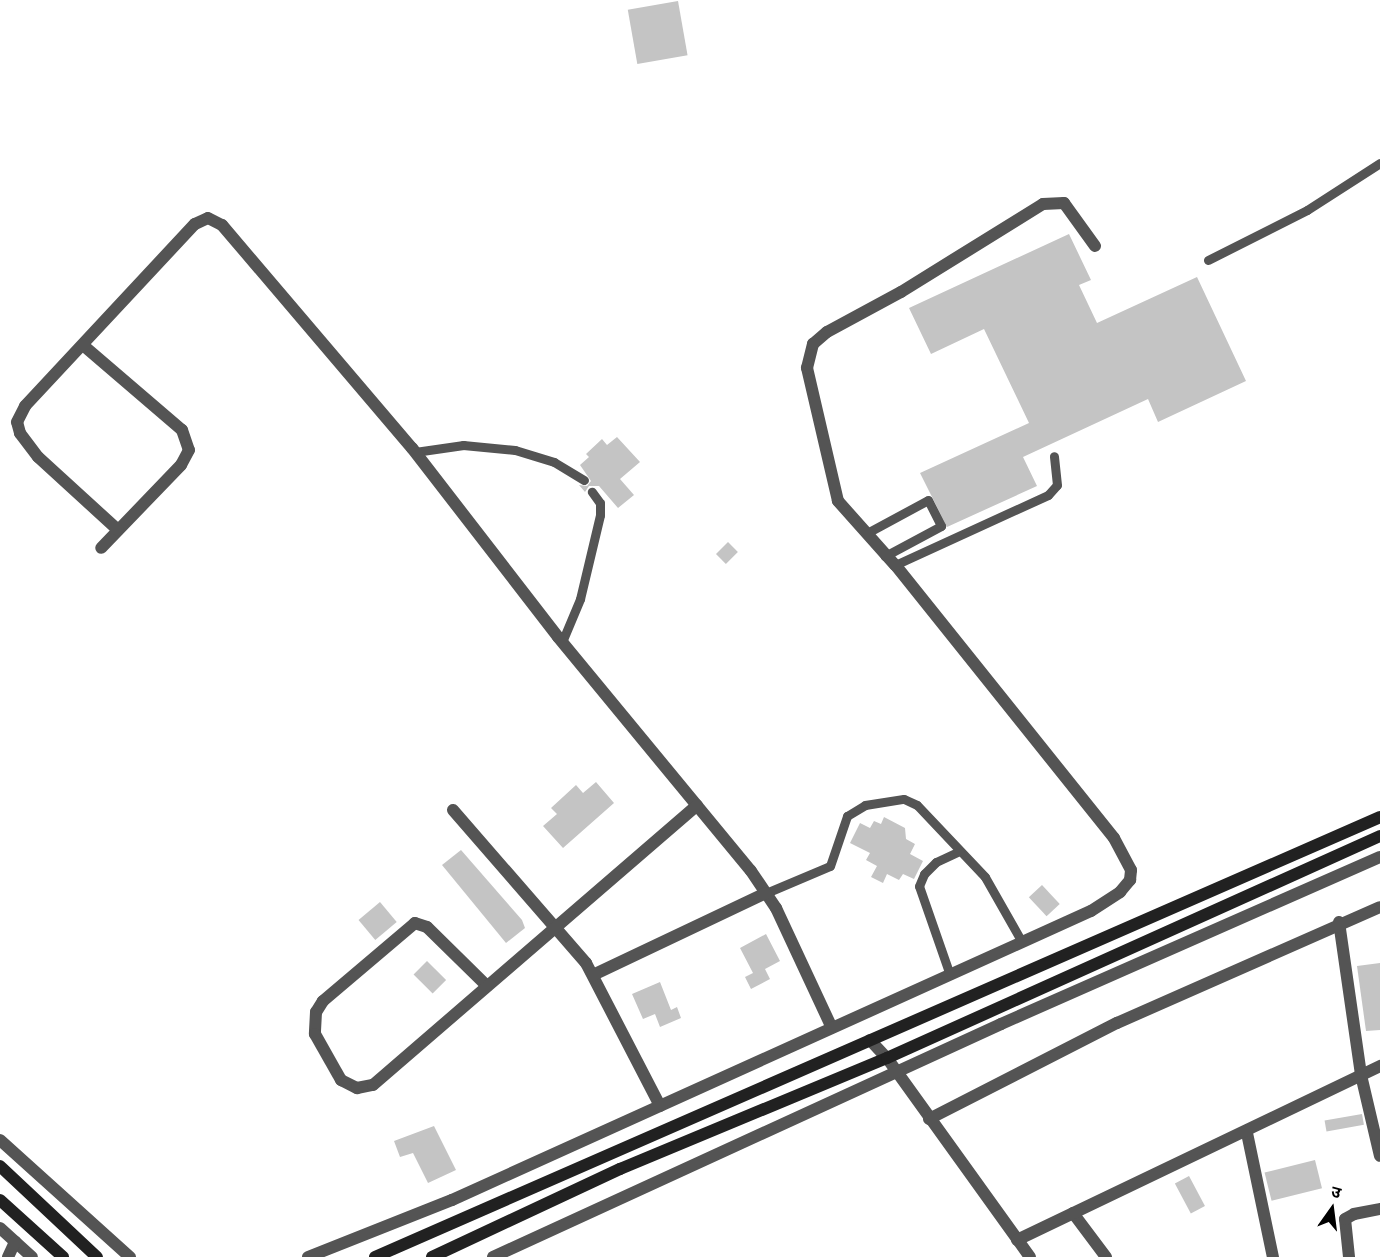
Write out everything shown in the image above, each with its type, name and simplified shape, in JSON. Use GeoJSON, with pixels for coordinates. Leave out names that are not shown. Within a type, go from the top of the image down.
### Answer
{"type":"FeatureCollection","features":[{"type":"Feature","properties":{"kind":"street"},"geometry":{"type":"LineString","coordinates":[[310,1256],[452,1200],[1091,911],[1120,892],[1130,880],[1131,870],[1114,838],[895,565],[838,501],[807,368],[813,344],[826,332],[901,292],[1043,204],[1064,203],[1095,246]]}},
{"type":"Feature","properties":{"kind":"street"},"geometry":{"type":"LineString","coordinates":[[118,530],[38,457],[20,434],[17,422],[25,406],[84,346],[195,224],[208,218],[222,225],[415,452],[562,642],[697,805],[766,893],[832,1028]]}},
{"type":"Feature","properties":{"kind":"street"},"geometry":{"type":"LineString","coordinates":[[84,346],[182,430],[188,440],[189,450],[181,465],[101,548]]}},
{"type":"Feature","properties":{"kind":"street"},"geometry":{"type":"LineString","coordinates":[[487,986],[427,927],[415,923],[323,1001],[316,1012],[315,1034],[341,1080],[366,1089],[487,986],[555,925],[697,805]]}},
{"type":"Feature","properties":{"kind":"street"},"geometry":{"type":"LineString","coordinates":[[453,810],[555,925],[593,975],[660,1106]]}},
{"type":"Feature","properties":{"kind":"street"},"geometry":{"type":"LineString","coordinates":[[375,1257],[1380,817]]}},
{"type":"Feature","properties":{"kind":"street"},"geometry":{"type":"LineString","coordinates":[[432,1257],[621,1169],[887,1058],[1380,836]]}},
{"type":"Feature","properties":{"kind":"street"},"geometry":{"type":"LineString","coordinates":[[493,1257],[896,1071],[1380,857]]}},
{"type":"Feature","properties":{"kind":"street"},"geometry":{"type":"LineString","coordinates":[[593,975],[766,893]]}},
{"type":"Feature","properties":{"kind":"street"},"geometry":{"type":"LineString","coordinates":[[929,1119],[1117,1023],[1339,922],[1380,907]]}},
{"type":"Feature","properties":{"kind":"street"},"geometry":{"type":"LineString","coordinates":[[1339,922],[1361,1075],[1380,1156]]}},
{"type":"Feature","properties":{"kind":"street"},"geometry":{"type":"LineString","coordinates":[[870,1040],[887,1058],[1030,1257]]}},
{"type":"Feature","properties":{"kind":"street"},"geometry":{"type":"LineString","coordinates":[[1017,1240],[1380,1066]]}},
{"type":"Feature","properties":{"kind":"street"},"geometry":{"type":"LineString","coordinates":[[1246,1132],[1273,1257]]}},
{"type":"Feature","properties":{"kind":"street"},"geometry":{"type":"LineString","coordinates":[[0,1140],[130,1257]]}},
{"type":"Feature","properties":{"kind":"street"},"geometry":{"type":"LineString","coordinates":[[0,1166],[97,1257]]}},
{"type":"Feature","properties":{"kind":"street"},"geometry":{"type":"LineString","coordinates":[[0,1200],[63,1257]]}},
{"type":"Feature","properties":{"kind":"street"},"geometry":{"type":"LineString","coordinates":[[1349,1257],[1345,1219],[1354,1214],[1380,1209]]}},
{"type":"Feature","properties":{"kind":"street"},"geometry":{"type":"LineString","coordinates":[[1073,1213],[1106,1257]]}},
{"type":"Feature","properties":{"kind":"street"},"geometry":{"type":"LineString","coordinates":[[0,1228],[32,1257]]}},
{"type":"Feature","properties":{"kind":"street"},"geometry":{"type":"LineString","coordinates":[[8,1257],[15,1242]]}},
{"type":"Feature","properties":{"kind":"lane"},"geometry":{"type":"LineString","coordinates":[[1208,260],[1307,210],[1380,163]]}},
{"type":"Feature","properties":{"kind":"lane"},"geometry":{"type":"LineString","coordinates":[[415,452],[463,445],[515,450],[554,462],[584,480]]}},
{"type":"Feature","properties":{"kind":"lane"},"geometry":{"type":"LineString","coordinates":[[895,565],[1048,495],[1057,485],[1054,456]]}},
{"type":"Feature","properties":{"kind":"lane"},"geometry":{"type":"LineString","coordinates":[[562,642],[580,599],[600,515],[600,503],[592,492]]}},
{"type":"Feature","properties":{"kind":"lane"},"geometry":{"type":"LineString","coordinates":[[867,533],[928,500],[941,526],[885,556]]}},
{"type":"Feature","properties":{"kind":"lane"},"geometry":{"type":"LineString","coordinates":[[766,893],[830,866],[847,816],[865,805],[890,799],[917,805],[985,877],[1022,942]]}},
{"type":"Feature","properties":{"kind":"lane"},"geometry":{"type":"LineString","coordinates":[[950,975],[919,886],[924,874],[936,862],[960,850]]}},
{"type":"Feature","properties":{"kind":"building"},"geometry":{"type":"Polygon","coordinates":[[[678,1],[688,55],[637,64],[628,10],[678,1]]]}},
{"type":"Feature","properties":{"kind":"building"},"geometry":{"type":"Polygon","coordinates":[[[1069,234],[1091,280],[1079,285],[1097,323],[1197,277],[1246,381],[1158,422],[1148,399],[1023,457],[1037,486],[947,527],[920,473],[1029,423],[984,329],[931,354],[909,308],[1069,234]]]}},
{"type":"Feature","properties":{"kind":"building"},"geometry":{"type":"Polygon","coordinates":[[[617,437],[640,462],[620,479],[634,495],[618,508],[599,486],[589,486],[585,492],[579,485],[587,486],[591,481],[580,465],[589,457],[586,454],[602,439],[607,445],[617,437]]]}},
{"type":"Feature","properties":{"kind":"building"},"geometry":{"type":"Polygon","coordinates":[[[728,542],[738,552],[726,564],[716,554],[728,542]]]}},
{"type":"Feature","properties":{"kind":"building"},"geometry":{"type":"Polygon","coordinates":[[[596,782],[614,803],[563,848],[543,826],[557,814],[551,808],[576,785],[583,793],[596,782]]]}},
{"type":"Feature","properties":{"kind":"building"},"geometry":{"type":"Polygon","coordinates":[[[884,817],[905,828],[906,839],[915,844],[910,854],[923,861],[914,879],[903,874],[899,880],[887,874],[883,883],[871,877],[877,866],[866,860],[870,853],[850,843],[860,823],[870,828],[874,821],[881,824],[884,817]]]}},
{"type":"Feature","properties":{"kind":"building"},"geometry":{"type":"Polygon","coordinates":[[[461,850],[522,920],[525,928],[506,943],[442,865],[461,850]]]}},
{"type":"Feature","properties":{"kind":"building"},"geometry":{"type":"Polygon","coordinates":[[[1042,885],[1060,904],[1047,916],[1029,897],[1042,885]]]}},
{"type":"Feature","properties":{"kind":"building"},"geometry":{"type":"Polygon","coordinates":[[[380,902],[397,922],[375,940],[359,920],[380,902]]]}},
{"type":"Feature","properties":{"kind":"building"},"geometry":{"type":"Polygon","coordinates":[[[766,934],[780,961],[765,969],[770,979],[751,989],[745,977],[753,973],[740,948],[766,934]]]}},
{"type":"Feature","properties":{"kind":"building"},"geometry":{"type":"Polygon","coordinates":[[[427,961],[446,980],[433,994],[414,974],[427,961]]]}},
{"type":"Feature","properties":{"kind":"building"},"geometry":{"type":"Polygon","coordinates":[[[1380,963],[1380,1030],[1366,1031],[1357,966],[1380,963]]]}},
{"type":"Feature","properties":{"kind":"building"},"geometry":{"type":"Polygon","coordinates":[[[660,982],[671,1010],[677,1007],[681,1018],[660,1027],[655,1014],[643,1019],[632,994],[660,982]]]}},
{"type":"Feature","properties":{"kind":"building"},"geometry":{"type":"Polygon","coordinates":[[[1362,1114],[1364,1125],[1326,1131],[1325,1121],[1362,1114]]]}},
{"type":"Feature","properties":{"kind":"building"},"geometry":{"type":"Polygon","coordinates":[[[434,1126],[456,1170],[428,1183],[413,1153],[400,1157],[394,1141],[434,1126]]]}},
{"type":"Feature","properties":{"kind":"building"},"geometry":{"type":"Polygon","coordinates":[[[1315,1160],[1322,1188],[1272,1201],[1265,1173],[1315,1160]]]}},
{"type":"Feature","properties":{"kind":"building"},"geometry":{"type":"Polygon","coordinates":[[[1189,1176],[1205,1206],[1191,1214],[1175,1184],[1189,1176]]]}}]}
